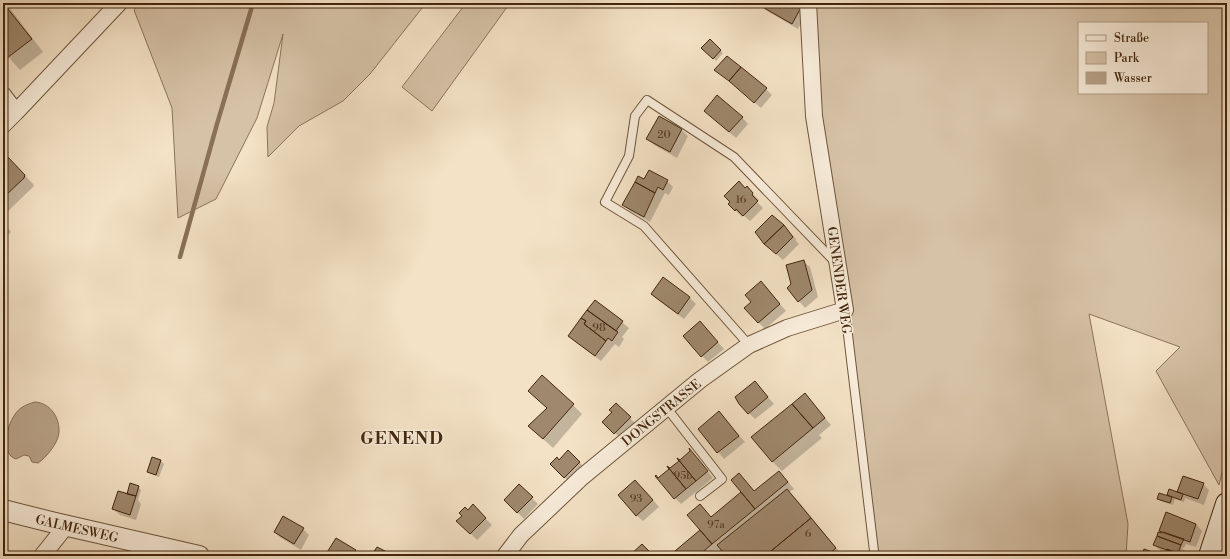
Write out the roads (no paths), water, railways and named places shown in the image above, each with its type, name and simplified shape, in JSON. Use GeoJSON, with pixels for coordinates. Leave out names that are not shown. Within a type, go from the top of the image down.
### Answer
{"type":"FeatureCollection","features":[{"type":"Feature","properties":{"kind":"main road"},"geometry":{"type":"LineString","coordinates":[[1210,556],[1227,504]]}},
{"type":"Feature","properties":{"kind":"street"},"geometry":{"type":"LineString","coordinates":[[3,125],[119,3]]}},
{"type":"Feature","properties":{"kind":"street","name":"GENENDER WEG"},"geometry":{"type":"LineString","coordinates":[[808,3],[814,116],[845,310]]}},
{"type":"Feature","properties":{"kind":"street"},"geometry":{"type":"LineString","coordinates":[[3,95],[16,112]]}},
{"type":"Feature","properties":{"kind":"street","name":"DONGSTRASSE"},"geometry":{"type":"LineString","coordinates":[[505,556],[521,535],[582,477],[700,380],[749,345],[787,328],[845,310]]}},
{"type":"Feature","properties":{"kind":"street","name":"GALMESWEG"},"geometry":{"type":"LineString","coordinates":[[3,510],[199,556]]}},
{"type":"Feature","properties":{"kind":"street"},"geometry":{"type":"LineString","coordinates":[[42,556],[66,526]]}},
{"type":"Feature","properties":{"kind":"lane"},"geometry":{"type":"LineString","coordinates":[[749,345],[644,226],[605,202],[629,156],[635,116],[646,100],[734,157],[838,265]]}},
{"type":"Feature","properties":{"kind":"lane","name":"GENENDER WEG"},"geometry":{"type":"LineString","coordinates":[[845,310],[874,551],[872,556]]}},
{"type":"Feature","properties":{"kind":"lane"},"geometry":{"type":"LineString","coordinates":[[666,407],[722,479],[700,496]]}},
{"type":"Feature","properties":{"kind":"water"},"geometry":{"type":"Polygon","coordinates":[[[35,402],[45,405],[53,412],[56,416],[59,427],[58,437],[54,446],[38,463],[32,462],[29,456],[24,455],[16,459],[11,456],[6,446],[9,426],[16,413],[23,407],[35,402]]]}},
{"type":"Feature","properties":{"kind":"waterway"},"geometry":{"type":"LineString","coordinates":[[180,257],[253,3]]}},
{"type":"Feature","properties":{"kind":"district","name":"GENEND"},"geometry":{"type":"Point","coordinates":[402,438]}}]}
